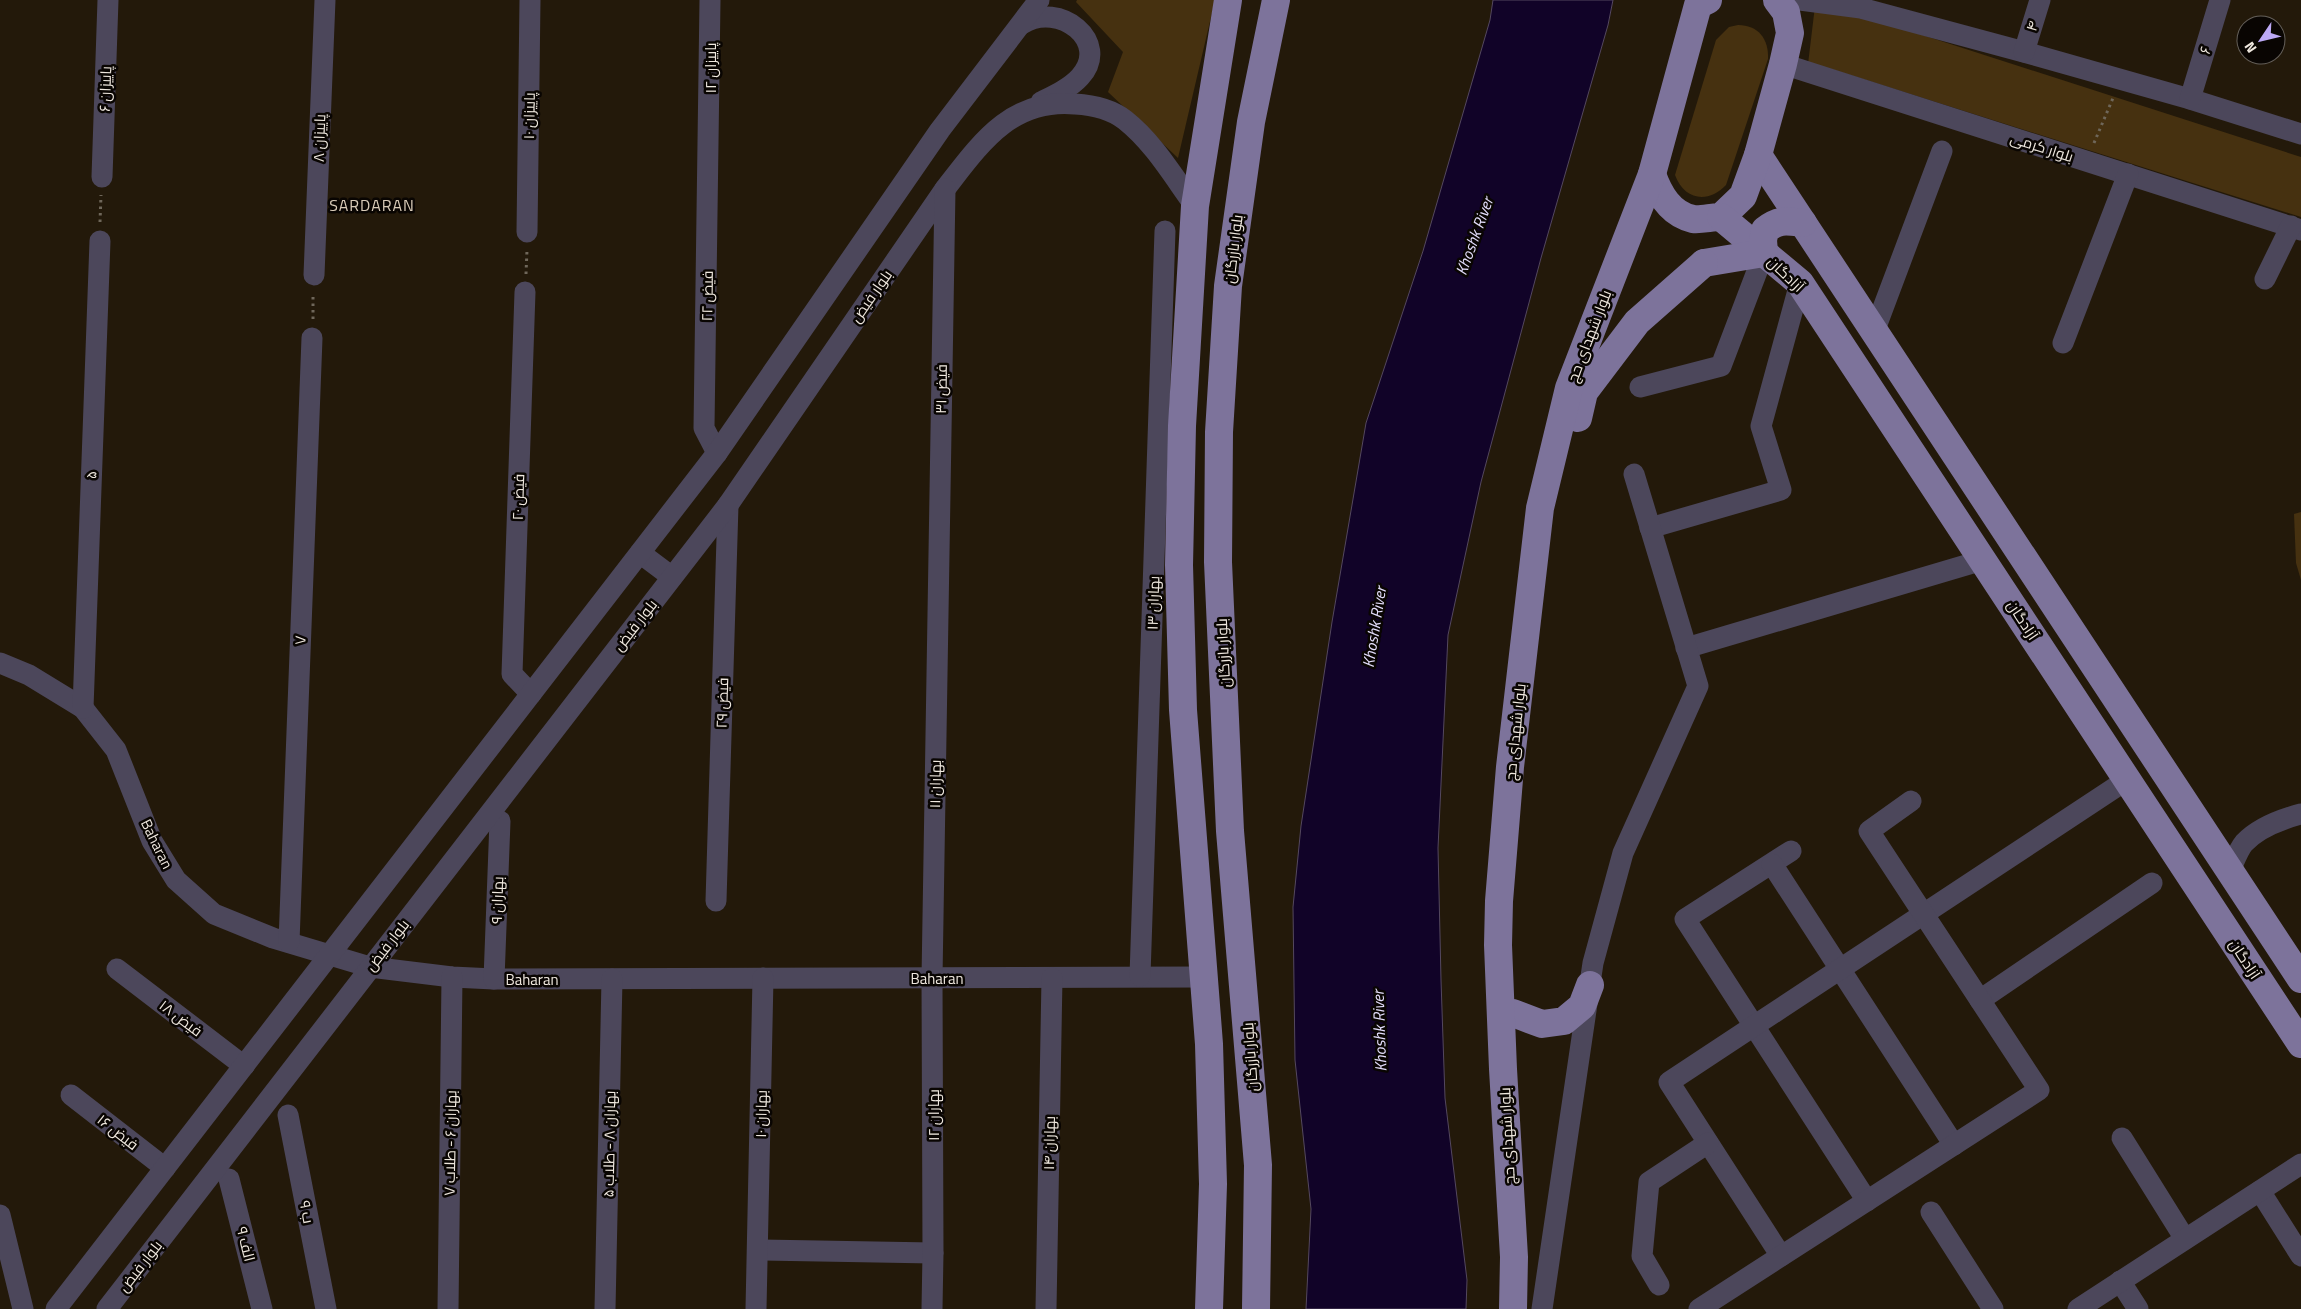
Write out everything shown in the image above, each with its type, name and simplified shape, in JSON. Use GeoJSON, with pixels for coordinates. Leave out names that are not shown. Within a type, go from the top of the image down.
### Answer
{"type":"FeatureCollection","features":[{"type":"Feature","properties":{"kind":"main road"},"geometry":{"type":"LineString","coordinates":[[1209,1309],[1213,1184],[1209,1044],[1183,710],[1179,565],[1182,426],[1195,206],[1228,0]]}},
{"type":"Feature","properties":{"kind":"main road","name":"بلوار بازرگان"},"geometry":{"type":"LineString","coordinates":[[1256,1309],[1258,1165],[1230,831],[1218,562],[1220,432],[1228,286],[1251,122],[1276,0]]}},
{"type":"Feature","properties":{"kind":"main road"},"geometry":{"type":"LineString","coordinates":[[1777,0],[1786,12],[1790,34],[1758,155],[1743,196],[1719,217],[1704,263],[1764,253],[1763,240],[1765,230],[1775,222],[1803,223]]}},
{"type":"Feature","properties":{"kind":"main road","name":"بلوار شهدای حج"},"geometry":{"type":"LineString","coordinates":[[1513,1309],[1514,1257],[1503,1069],[1498,945],[1499,901],[1510,767],[1540,508],[1569,388],[1652,174],[1702,2]]}},
{"type":"Feature","properties":{"kind":"main road"},"geometry":{"type":"LineString","coordinates":[[1758,155],[2301,979]]}},
{"type":"Feature","properties":{"kind":"main road"},"geometry":{"type":"LineString","coordinates":[[1652,174],[1660,196],[1675,211],[1694,219],[1719,217]]}},
{"type":"Feature","properties":{"kind":"main road","name":"آزادگان"},"geometry":{"type":"LineString","coordinates":[[1719,217],[1800,283],[2301,1044]]}},
{"type":"Feature","properties":{"kind":"main road","name":"بلوار شهدای حج"},"geometry":{"type":"LineString","coordinates":[[1529,1309],[1531,1263],[1516,1088],[1511,919],[1523,785],[1555,508],[1584,392],[1637,322],[1704,263]]}},
{"type":"Feature","properties":{"kind":"main road"},"geometry":{"type":"LineString","coordinates":[[1182,426],[1220,432]]}},
{"type":"Feature","properties":{"kind":"main road"},"geometry":{"type":"LineString","coordinates":[[2253,970],[2282,950]]}},
{"type":"Feature","properties":{"kind":"main road"},"geometry":{"type":"LineString","coordinates":[[1513,1013],[1542,1024],[1564,1020],[1582,1006],[1590,985]]}},
{"type":"Feature","properties":{"kind":"street","name":"پاییزان ۶"},"geometry":{"type":"LineString","coordinates":[[102,177],[108,0]]}},
{"type":"Feature","properties":{"kind":"street","name":"پاییزان ۸"},"geometry":{"type":"LineString","coordinates":[[314,275],[325,0]]}},
{"type":"Feature","properties":{"kind":"street","name":"پاییزان ۱۰"},"geometry":{"type":"LineString","coordinates":[[527,232],[530,0]]}},
{"type":"Feature","properties":{"kind":"street","name":"پاییزان ۱۲"},"geometry":{"type":"LineString","coordinates":[[709,136],[710,0]]}},
{"type":"Feature","properties":{"kind":"street"},"geometry":{"type":"LineString","coordinates":[[56,1309],[717,453],[940,130],[1039,0]]}},
{"type":"Feature","properties":{"kind":"street"},"geometry":{"type":"LineString","coordinates":[[1800,0],[1862,4],[2190,99],[2301,134]]}},
{"type":"Feature","properties":{"kind":"street","name":"۴"},"geometry":{"type":"LineString","coordinates":[[2024,52],[2040,0]]}},
{"type":"Feature","properties":{"kind":"street","name":"۶"},"geometry":{"type":"LineString","coordinates":[[2190,99],[2220,0]]}},
{"type":"Feature","properties":{"kind":"street"},"geometry":{"type":"LineString","coordinates":[[1018,28],[1029,18],[1044,12],[1059,13],[1073,20],[1084,32],[1089,46],[1088,62],[1082,76],[1070,86],[1032,107]]}},
{"type":"Feature","properties":{"kind":"street","name":"بلوار کرمی"},"geometry":{"type":"LineString","coordinates":[[1783,64],[2296,228]]}},
{"type":"Feature","properties":{"kind":"street","name":"بلوار فیض"},"geometry":{"type":"LineString","coordinates":[[107,1309],[728,505],[945,189],[971,156],[1002,123],[1032,107],[1063,102],[1094,105],[1124,119],[1153,147],[1195,206]]}},
{"type":"Feature","properties":{"kind":"street","name":"فیض ۲۲"},"geometry":{"type":"LineString","coordinates":[[709,136],[704,428],[717,453]]}},
{"type":"Feature","properties":{"kind":"street"},"geometry":{"type":"LineString","coordinates":[[1874,332],[1942,151]]}},
{"type":"Feature","properties":{"kind":"street"},"geometry":{"type":"LineString","coordinates":[[2063,343],[2128,174]]}},
{"type":"Feature","properties":{"kind":"street","name":"فیض ۳۱"},"geometry":{"type":"LineString","coordinates":[[938,589],[945,189]]}},
{"type":"Feature","properties":{"kind":"street"},"geometry":{"type":"LineString","coordinates":[[2265,280],[2296,228]]}},
{"type":"Feature","properties":{"kind":"street","name":"بهاران ۱۳"},"geometry":{"type":"LineString","coordinates":[[1140,976],[1165,230]]}},
{"type":"Feature","properties":{"kind":"street","name":"۵"},"geometry":{"type":"LineString","coordinates":[[83,708],[100,241]]}},
{"type":"Feature","properties":{"kind":"street"},"geometry":{"type":"LineString","coordinates":[[1640,386],[1721,366],[1764,253]]}},
{"type":"Feature","properties":{"kind":"street"},"geometry":{"type":"LineString","coordinates":[[1650,528],[1781,490],[1761,426],[1800,283]]}},
{"type":"Feature","properties":{"kind":"street","name":"فیض ۲۰"},"geometry":{"type":"LineString","coordinates":[[525,292],[512,674],[531,694]]}},
{"type":"Feature","properties":{"kind":"street","name":"۷"},"geometry":{"type":"LineString","coordinates":[[289,942],[312,338]]}},
{"type":"Feature","properties":{"kind":"street"},"geometry":{"type":"LineString","coordinates":[[1542,1309],[1593,963],[1623,853],[1698,686],[1634,474]]}},
{"type":"Feature","properties":{"kind":"street","name":"فیض ۲۹"},"geometry":{"type":"LineString","coordinates":[[716,901],[728,505]]}},
{"type":"Feature","properties":{"kind":"street"},"geometry":{"type":"LineString","coordinates":[[640,553],[672,577]]}},
{"type":"Feature","properties":{"kind":"street"},"geometry":{"type":"LineString","coordinates":[[1686,648],[1983,560]]}},
{"type":"Feature","properties":{"kind":"street","name":"بهاران ۱۱"},"geometry":{"type":"LineString","coordinates":[[932,978],[938,589]]}},
{"type":"Feature","properties":{"kind":"street","name":"Baharan"},"geometry":{"type":"LineString","coordinates":[[0,663],[29,675],[83,708],[116,750],[152,841],[176,880],[214,914],[289,942],[370,967],[452,977],[494,979],[1203,977]]}},
{"type":"Feature","properties":{"kind":"street"},"geometry":{"type":"LineString","coordinates":[[1781,1256],[1669,1082],[2128,779]]}},
{"type":"Feature","properties":{"kind":"street"},"geometry":{"type":"LineString","coordinates":[[1699,1309],[2039,1090],[1869,831],[1911,801]]}},
{"type":"Feature","properties":{"kind":"street"},"geometry":{"type":"LineString","coordinates":[[2230,871],[2243,844],[2255,833],[2287,818],[2301,814]]}},
{"type":"Feature","properties":{"kind":"street","name":"بهاران ۹"},"geometry":{"type":"LineString","coordinates":[[494,979],[500,821]]}},
{"type":"Feature","properties":{"kind":"street"},"geometry":{"type":"LineString","coordinates":[[1792,851],[1685,919],[1867,1201]]}},
{"type":"Feature","properties":{"kind":"street"},"geometry":{"type":"LineString","coordinates":[[1772,864],[1954,1145]]}},
{"type":"Feature","properties":{"kind":"street"},"geometry":{"type":"LineString","coordinates":[[1980,1000],[2152,883]]}},
{"type":"Feature","properties":{"kind":"street","name":"فیض ۱۸"},"geometry":{"type":"LineString","coordinates":[[117,969],[244,1066]]}},
{"type":"Feature","properties":{"kind":"street","name":"بهاران ۶ - طلاب ۷"},"geometry":{"type":"LineString","coordinates":[[448,1309],[452,977]]}},
{"type":"Feature","properties":{"kind":"street","name":"بهاران ۱۰"},"geometry":{"type":"LineString","coordinates":[[756,1309],[763,978]]}},
{"type":"Feature","properties":{"kind":"street","name":"بهاران ۱۲"},"geometry":{"type":"LineString","coordinates":[[932,978],[934,1253],[932,1309]]}},
{"type":"Feature","properties":{"kind":"street","name":"بهاران ۱۴"},"geometry":{"type":"LineString","coordinates":[[1046,1309],[1052,978]]}},
{"type":"Feature","properties":{"kind":"street","name":"بهاران ۸ - طلاب ۵"},"geometry":{"type":"LineString","coordinates":[[605,1309],[612,979]]}},
{"type":"Feature","properties":{"kind":"street","name":"فیض ۱۶"},"geometry":{"type":"LineString","coordinates":[[71,1095],[165,1168]]}},
{"type":"Feature","properties":{"kind":"street","name":"۹ ب"},"geometry":{"type":"LineString","coordinates":[[288,1116],[326,1309]]}},
{"type":"Feature","properties":{"kind":"street"},"geometry":{"type":"LineString","coordinates":[[2122,1138],[2185,1239]]}},
{"type":"Feature","properties":{"kind":"street"},"geometry":{"type":"LineString","coordinates":[[1660,1284],[1642,1256],[1648,1182],[1708,1142]]}},
{"type":"Feature","properties":{"kind":"street"},"geometry":{"type":"LineString","coordinates":[[2078,1309],[2301,1164]]}},
{"type":"Feature","properties":{"kind":"street","name":"۹ الف"},"geometry":{"type":"LineString","coordinates":[[229,1179],[262,1309]]}},
{"type":"Feature","properties":{"kind":"street"},"geometry":{"type":"LineString","coordinates":[[2260,1191],[2301,1256]]}},
{"type":"Feature","properties":{"kind":"street"},"geometry":{"type":"LineString","coordinates":[[1931,1212],[1992,1309]]}},
{"type":"Feature","properties":{"kind":"street"},"geometry":{"type":"LineString","coordinates":[[0,1215],[23,1309]]}},
{"type":"Feature","properties":{"kind":"street"},"geometry":{"type":"LineString","coordinates":[[758,1250],[934,1253]]}},
{"type":"Feature","properties":{"kind":"street"},"geometry":{"type":"LineString","coordinates":[[2120,1281],[2138,1309]]}},
{"type":"Feature","properties":{"kind":"path"},"geometry":{"type":"LineString","coordinates":[[2086,161],[2121,79]]}},
{"type":"Feature","properties":{"kind":"path"},"geometry":{"type":"LineString","coordinates":[[100,241],[102,177]]}},
{"type":"Feature","properties":{"kind":"path"},"geometry":{"type":"LineString","coordinates":[[525,292],[527,232]]}},
{"type":"Feature","properties":{"kind":"path"},"geometry":{"type":"LineString","coordinates":[[312,338],[314,275]]}},
{"type":"Feature","properties":{"kind":"shaded area"},"geometry":{"type":"Polygon","coordinates":[[[1077,0],[1215,0],[1178,158],[1108,92],[1123,52],[1076,2],[1077,0]]]}},
{"type":"Feature","properties":{"kind":"shaded area"},"geometry":{"type":"Polygon","coordinates":[[[1815,6],[1851,12],[2301,157],[2301,217],[1828,68],[1808,64],[1815,6]]]}},
{"type":"Feature","properties":{"kind":"shaded area"},"geometry":{"type":"Polygon","coordinates":[[[1738,25],[1757,30],[1761,34],[1767,45],[1768,59],[1726,185],[1712,195],[1697,196],[1684,190],[1675,175],[1716,40],[1729,27],[1738,25]]]}},
{"type":"Feature","properties":{"kind":"shaded area"},"geometry":{"type":"Polygon","coordinates":[[[2301,512],[2301,580],[2296,563],[2294,514],[2301,512]]]}},
{"type":"Feature","properties":{"kind":"water","name":"Khoshk River"},"geometry":{"type":"Polygon","coordinates":[[[1493,0],[1613,0],[1608,25],[1541,258],[1481,482],[1448,635],[1438,848],[1441,980],[1445,1098],[1467,1280],[1466,1309],[1306,1309],[1311,1209],[1295,1060],[1293,907],[1301,826],[1332,622],[1366,423],[1423,251],[1490,20],[1493,0]]]}},
{"type":"Feature","properties":{"kind":"district","name":"SARDARAN"},"geometry":{"type":"Point","coordinates":[372,205]}}]}
